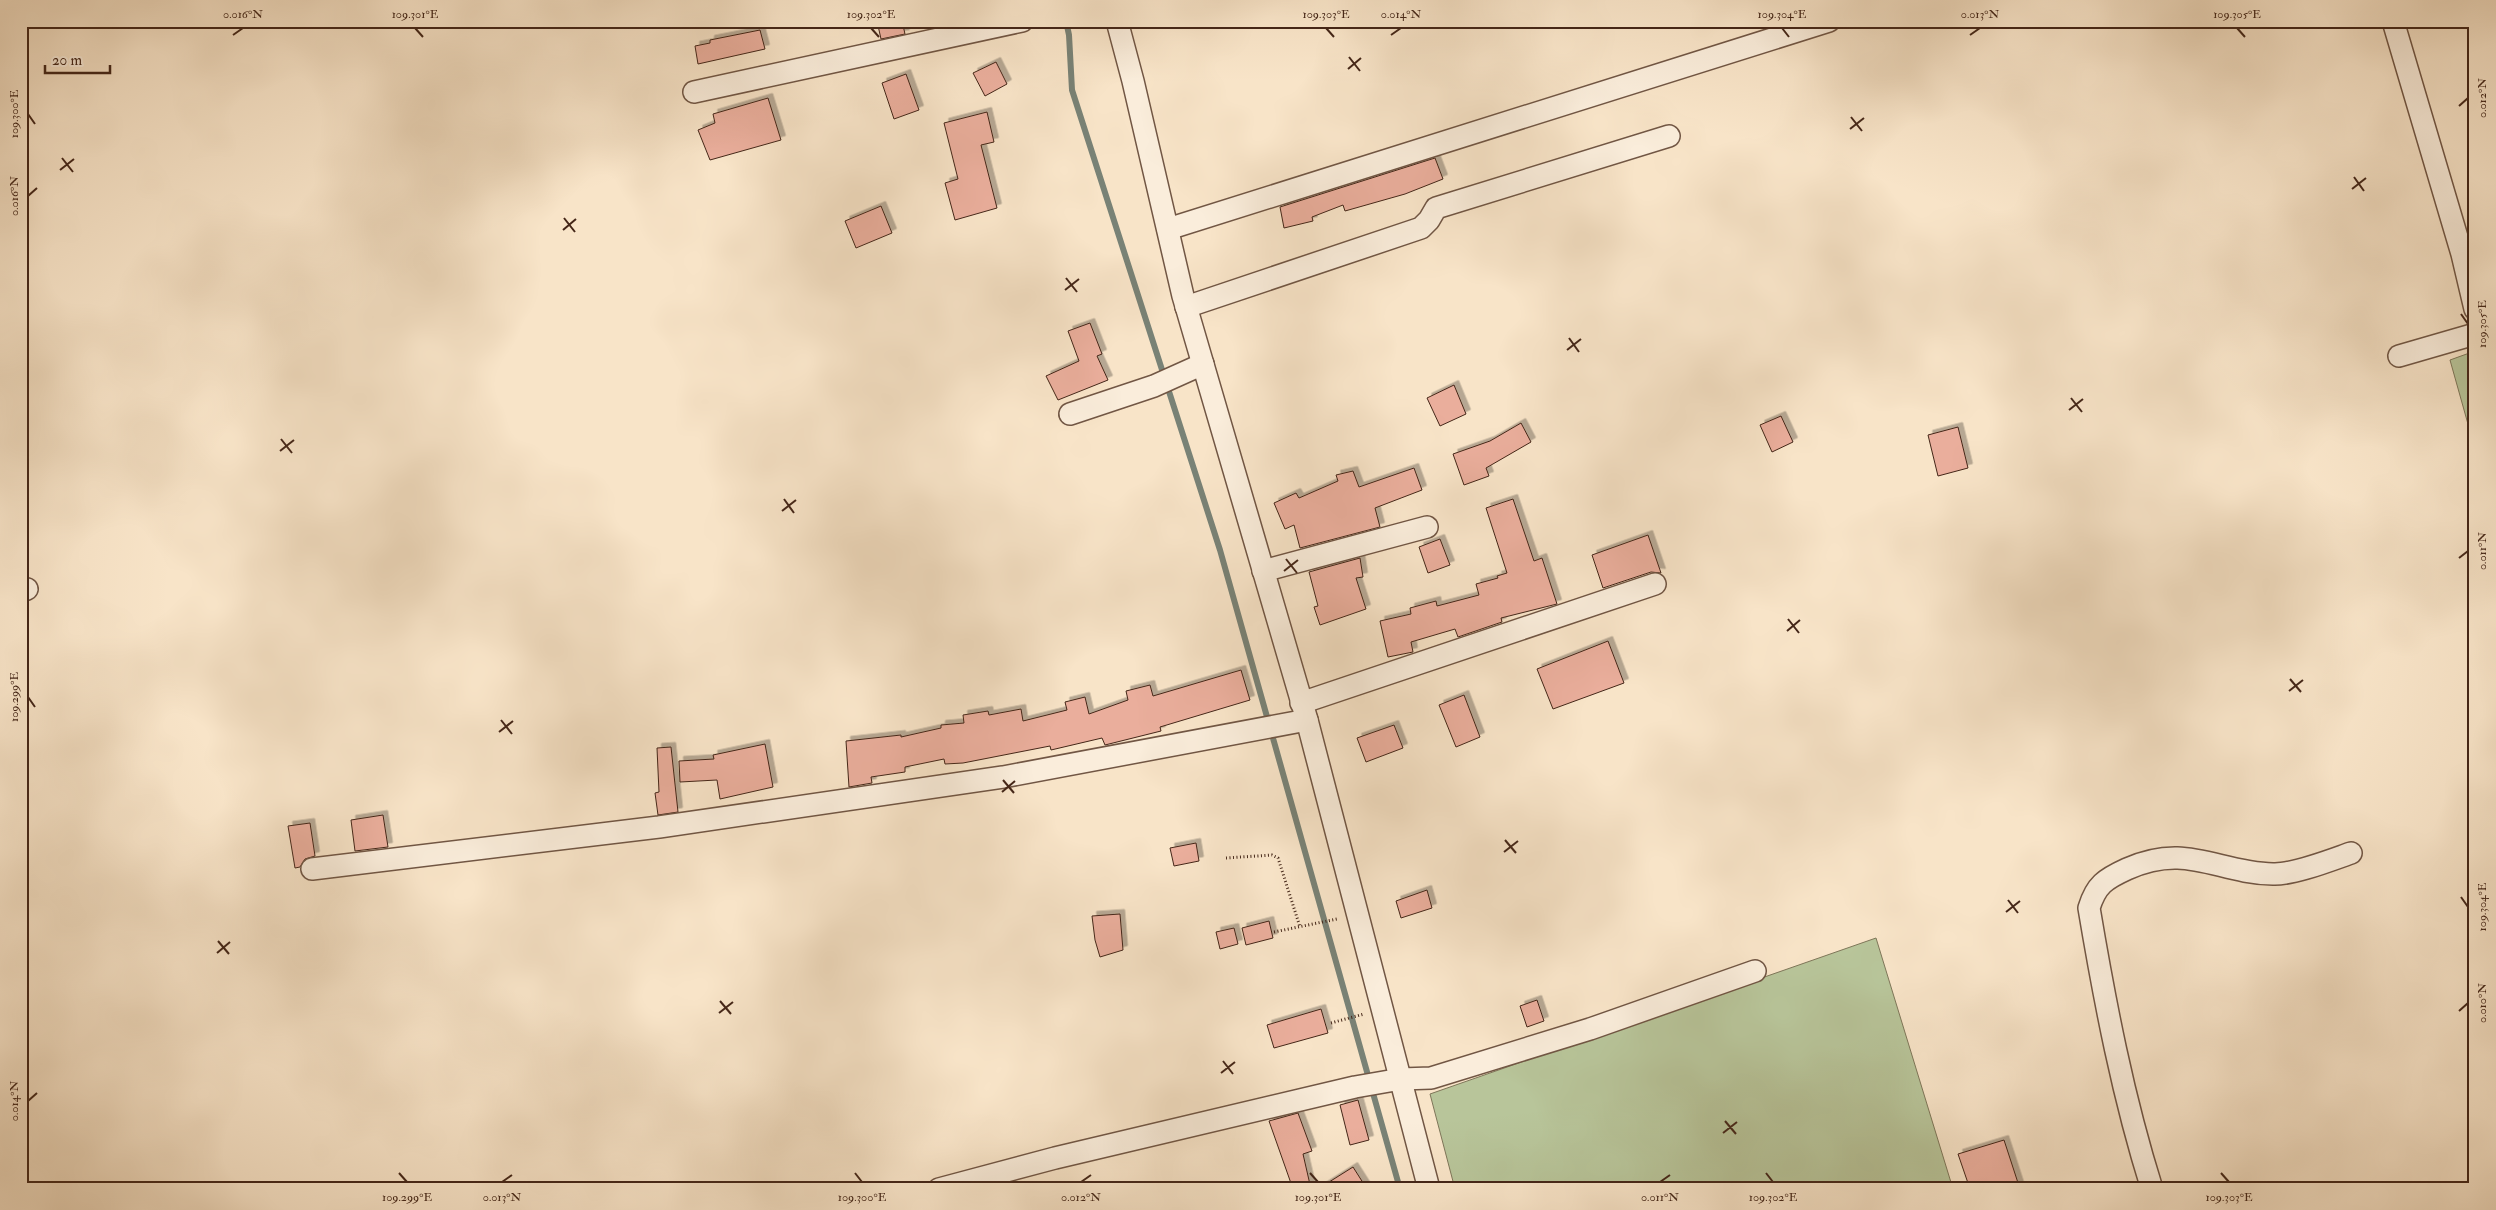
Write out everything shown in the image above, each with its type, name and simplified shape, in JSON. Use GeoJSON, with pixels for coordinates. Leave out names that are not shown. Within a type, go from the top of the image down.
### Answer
{"type":"FeatureCollection","features":[{"type":"Feature","properties":{"kind":"street"},"geometry":{"type":"LineString","coordinates":[[694,92],[1022,21]]}},
{"type":"Feature","properties":{"kind":"street"},"geometry":{"type":"LineString","coordinates":[[1117,21],[1186,307],[1304,712],[1393,1080],[1429,1189]]}},
{"type":"Feature","properties":{"kind":"street"},"geometry":{"type":"LineString","coordinates":[[1168,229],[1828,21]]}},
{"type":"Feature","properties":{"kind":"street"},"geometry":{"type":"LineString","coordinates":[[2393,21],[2462,254],[2475,309]]}},
{"type":"Feature","properties":{"kind":"street"},"geometry":{"type":"LineString","coordinates":[[1186,307],[1421,228],[1429,220],[1436,208],[1669,136]]}},
{"type":"Feature","properties":{"kind":"street"},"geometry":{"type":"LineString","coordinates":[[2399,356],[2475,334]]}},
{"type":"Feature","properties":{"kind":"street"},"geometry":{"type":"LineString","coordinates":[[1070,414],[1154,386],[1203,364]]}},
{"type":"Feature","properties":{"kind":"street"},"geometry":{"type":"LineString","coordinates":[[1263,571],[1427,527]]}},
{"type":"Feature","properties":{"kind":"street"},"geometry":{"type":"LineString","coordinates":[[312,869],[659,827],[993,778],[1284,724],[1304,712],[1654,584]]}},
{"type":"Feature","properties":{"kind":"street"},"geometry":{"type":"LineString","coordinates":[[2152,1189],[2137,1141],[2105,1005],[2089,908],[2094,893],[2108,877],[2138,864],[2175,857],[2275,874],[2351,853]]}},
{"type":"Feature","properties":{"kind":"street"},"geometry":{"type":"LineString","coordinates":[[939,1189],[1156,1133],[1355,1086],[1393,1080],[1431,1078],[1590,1029],[1755,971]]}},
{"type":"Feature","properties":{"kind":"path"},"geometry":{"type":"LineString","coordinates":[[1226,858],[1272,855],[1278,858],[1300,927]]}},
{"type":"Feature","properties":{"kind":"path"},"geometry":{"type":"LineString","coordinates":[[1274,932],[1330,921]]}},
{"type":"Feature","properties":{"kind":"path"},"geometry":{"type":"LineString","coordinates":[[1331,1024],[1365,1014]]}},
{"type":"Feature","properties":{"kind":"green space"},"geometry":{"type":"Polygon","coordinates":[[[2475,351],[2475,449],[2450,360],[2475,351]]]}},
{"type":"Feature","properties":{"kind":"green space"},"geometry":{"type":"Polygon","coordinates":[[[1876,938],[1953,1189],[1455,1189],[1430,1094],[1876,938]]]}},
{"type":"Feature","properties":{"kind":"building"},"geometry":{"type":"Polygon","coordinates":[[[877,21],[902,21],[905,34],[881,39],[877,21]]]}},
{"type":"Feature","properties":{"kind":"building"},"geometry":{"type":"Polygon","coordinates":[[[760,30],[765,49],[698,64],[695,46],[710,43],[710,40],[760,30]]]}},
{"type":"Feature","properties":{"kind":"building"},"geometry":{"type":"Polygon","coordinates":[[[996,62],[1007,84],[985,96],[973,73],[996,62]]]}},
{"type":"Feature","properties":{"kind":"building"},"geometry":{"type":"Polygon","coordinates":[[[906,74],[919,110],[894,119],[882,83],[906,74]]]}},
{"type":"Feature","properties":{"kind":"building"},"geometry":{"type":"Polygon","coordinates":[[[768,98],[781,140],[710,160],[698,130],[715,123],[713,114],[768,98]]]}},
{"type":"Feature","properties":{"kind":"building"},"geometry":{"type":"Polygon","coordinates":[[[987,112],[994,142],[981,145],[997,208],[955,220],[945,183],[958,179],[944,123],[987,112]]]}},
{"type":"Feature","properties":{"kind":"building"},"geometry":{"type":"Polygon","coordinates":[[[1435,158],[1443,179],[1405,194],[1345,211],[1343,205],[1312,217],[1313,221],[1284,228],[1280,207],[1435,158]]]}},
{"type":"Feature","properties":{"kind":"building"},"geometry":{"type":"Polygon","coordinates":[[[881,206],[892,233],[856,248],[845,221],[881,206]]]}},
{"type":"Feature","properties":{"kind":"building"},"geometry":{"type":"Polygon","coordinates":[[[1090,323],[1102,354],[1097,356],[1108,380],[1058,400],[1046,376],[1079,361],[1068,331],[1090,323]]]}},
{"type":"Feature","properties":{"kind":"building"},"geometry":{"type":"Polygon","coordinates":[[[1454,385],[1466,414],[1440,426],[1427,398],[1454,385]]]}},
{"type":"Feature","properties":{"kind":"building"},"geometry":{"type":"Polygon","coordinates":[[[1781,416],[1793,442],[1772,452],[1760,425],[1781,416]]]}},
{"type":"Feature","properties":{"kind":"building"},"geometry":{"type":"Polygon","coordinates":[[[1521,423],[1531,442],[1486,468],[1489,476],[1464,485],[1453,454],[1490,441],[1521,423]]]}},
{"type":"Feature","properties":{"kind":"building"},"geometry":{"type":"Polygon","coordinates":[[[1958,427],[1968,468],[1938,476],[1928,435],[1958,427]]]}},
{"type":"Feature","properties":{"kind":"building"},"geometry":{"type":"Polygon","coordinates":[[[1414,468],[1422,490],[1375,508],[1380,527],[1300,548],[1294,525],[1285,529],[1274,503],[1296,493],[1299,498],[1338,481],[1336,475],[1353,471],[1359,487],[1414,468]]]}},
{"type":"Feature","properties":{"kind":"building"},"geometry":{"type":"Polygon","coordinates":[[[1513,499],[1534,561],[1542,558],[1557,604],[1501,618],[1502,622],[1458,637],[1455,629],[1411,642],[1413,652],[1388,657],[1380,621],[1411,614],[1410,608],[1436,601],[1437,606],[1479,595],[1476,584],[1498,578],[1497,576],[1507,573],[1486,508],[1513,499]]]}},
{"type":"Feature","properties":{"kind":"building"},"geometry":{"type":"Polygon","coordinates":[[[1648,535],[1661,573],[1651,572],[1603,588],[1592,555],[1648,535]]]}},
{"type":"Feature","properties":{"kind":"building"},"geometry":{"type":"Polygon","coordinates":[[[1440,539],[1450,565],[1428,573],[1419,547],[1440,539]]]}},
{"type":"Feature","properties":{"kind":"building"},"geometry":{"type":"Polygon","coordinates":[[[1360,558],[1363,577],[1356,578],[1366,609],[1320,625],[1314,607],[1318,606],[1309,572],[1360,558]]]}},
{"type":"Feature","properties":{"kind":"building"},"geometry":{"type":"Polygon","coordinates":[[[1608,641],[1624,683],[1553,709],[1537,669],[1608,641]]]}},
{"type":"Feature","properties":{"kind":"building"},"geometry":{"type":"Polygon","coordinates":[[[1241,670],[1250,700],[1160,727],[1161,731],[1105,745],[1102,738],[1051,750],[1050,746],[963,763],[945,764],[944,759],[905,767],[905,772],[871,777],[872,783],[849,787],[846,741],[901,735],[901,737],[941,728],[941,725],[964,723],[963,715],[988,711],[989,715],[1021,709],[1023,721],[1067,710],[1065,702],[1085,697],[1089,714],[1128,700],[1126,691],[1150,685],[1153,696],[1241,670]]]}},
{"type":"Feature","properties":{"kind":"building"},"geometry":{"type":"Polygon","coordinates":[[[1464,695],[1480,737],[1456,747],[1439,705],[1464,695]]]}},
{"type":"Feature","properties":{"kind":"building"},"geometry":{"type":"Polygon","coordinates":[[[1394,725],[1403,748],[1366,762],[1357,738],[1394,725]]]}},
{"type":"Feature","properties":{"kind":"building"},"geometry":{"type":"Polygon","coordinates":[[[765,744],[773,787],[720,799],[717,780],[680,782],[679,761],[714,759],[713,755],[765,744]]]}},
{"type":"Feature","properties":{"kind":"building"},"geometry":{"type":"Polygon","coordinates":[[[671,747],[678,812],[658,815],[655,793],[659,792],[657,748],[671,747]]]}},
{"type":"Feature","properties":{"kind":"building"},"geometry":{"type":"Polygon","coordinates":[[[383,815],[388,847],[355,851],[351,820],[383,815]]]}},
{"type":"Feature","properties":{"kind":"building"},"geometry":{"type":"Polygon","coordinates":[[[310,823],[315,856],[305,859],[300,867],[295,868],[288,826],[310,823]]]}},
{"type":"Feature","properties":{"kind":"building"},"geometry":{"type":"Polygon","coordinates":[[[1196,843],[1199,861],[1174,866],[1170,848],[1196,843]]]}},
{"type":"Feature","properties":{"kind":"building"},"geometry":{"type":"Polygon","coordinates":[[[1427,890],[1432,908],[1401,918],[1396,901],[1427,890]]]}},
{"type":"Feature","properties":{"kind":"building"},"geometry":{"type":"Polygon","coordinates":[[[1120,914],[1123,950],[1100,957],[1095,940],[1092,916],[1120,914]]]}},
{"type":"Feature","properties":{"kind":"building"},"geometry":{"type":"Polygon","coordinates":[[[1269,921],[1273,938],[1246,945],[1242,928],[1269,921]]]}},
{"type":"Feature","properties":{"kind":"building"},"geometry":{"type":"Polygon","coordinates":[[[1234,928],[1238,944],[1220,949],[1216,932],[1234,928]]]}},
{"type":"Feature","properties":{"kind":"building"},"geometry":{"type":"Polygon","coordinates":[[[1537,1000],[1544,1021],[1527,1027],[1520,1006],[1537,1000]]]}},
{"type":"Feature","properties":{"kind":"building"},"geometry":{"type":"Polygon","coordinates":[[[1321,1009],[1328,1033],[1274,1048],[1267,1025],[1321,1009]]]}},
{"type":"Feature","properties":{"kind":"building"},"geometry":{"type":"Polygon","coordinates":[[[1358,1100],[1369,1140],[1350,1145],[1340,1105],[1358,1100]]]}},
{"type":"Feature","properties":{"kind":"building"},"geometry":{"type":"Polygon","coordinates":[[[1298,1113],[1312,1151],[1303,1154],[1311,1189],[1293,1189],[1269,1121],[1298,1113]]]}},
{"type":"Feature","properties":{"kind":"building"},"geometry":{"type":"Polygon","coordinates":[[[2004,1140],[2020,1189],[1970,1189],[1958,1154],[2004,1140]]]}},
{"type":"Feature","properties":{"kind":"building"},"geometry":{"type":"Polygon","coordinates":[[[1353,1167],[1367,1189],[1318,1189],[1353,1167]]]}},
{"type":"Feature","properties":{"kind":"waterway"},"geometry":{"type":"LineString","coordinates":[[1066,21],[1069,35],[1072,90],[1220,550],[1400,1189]]}}]}
